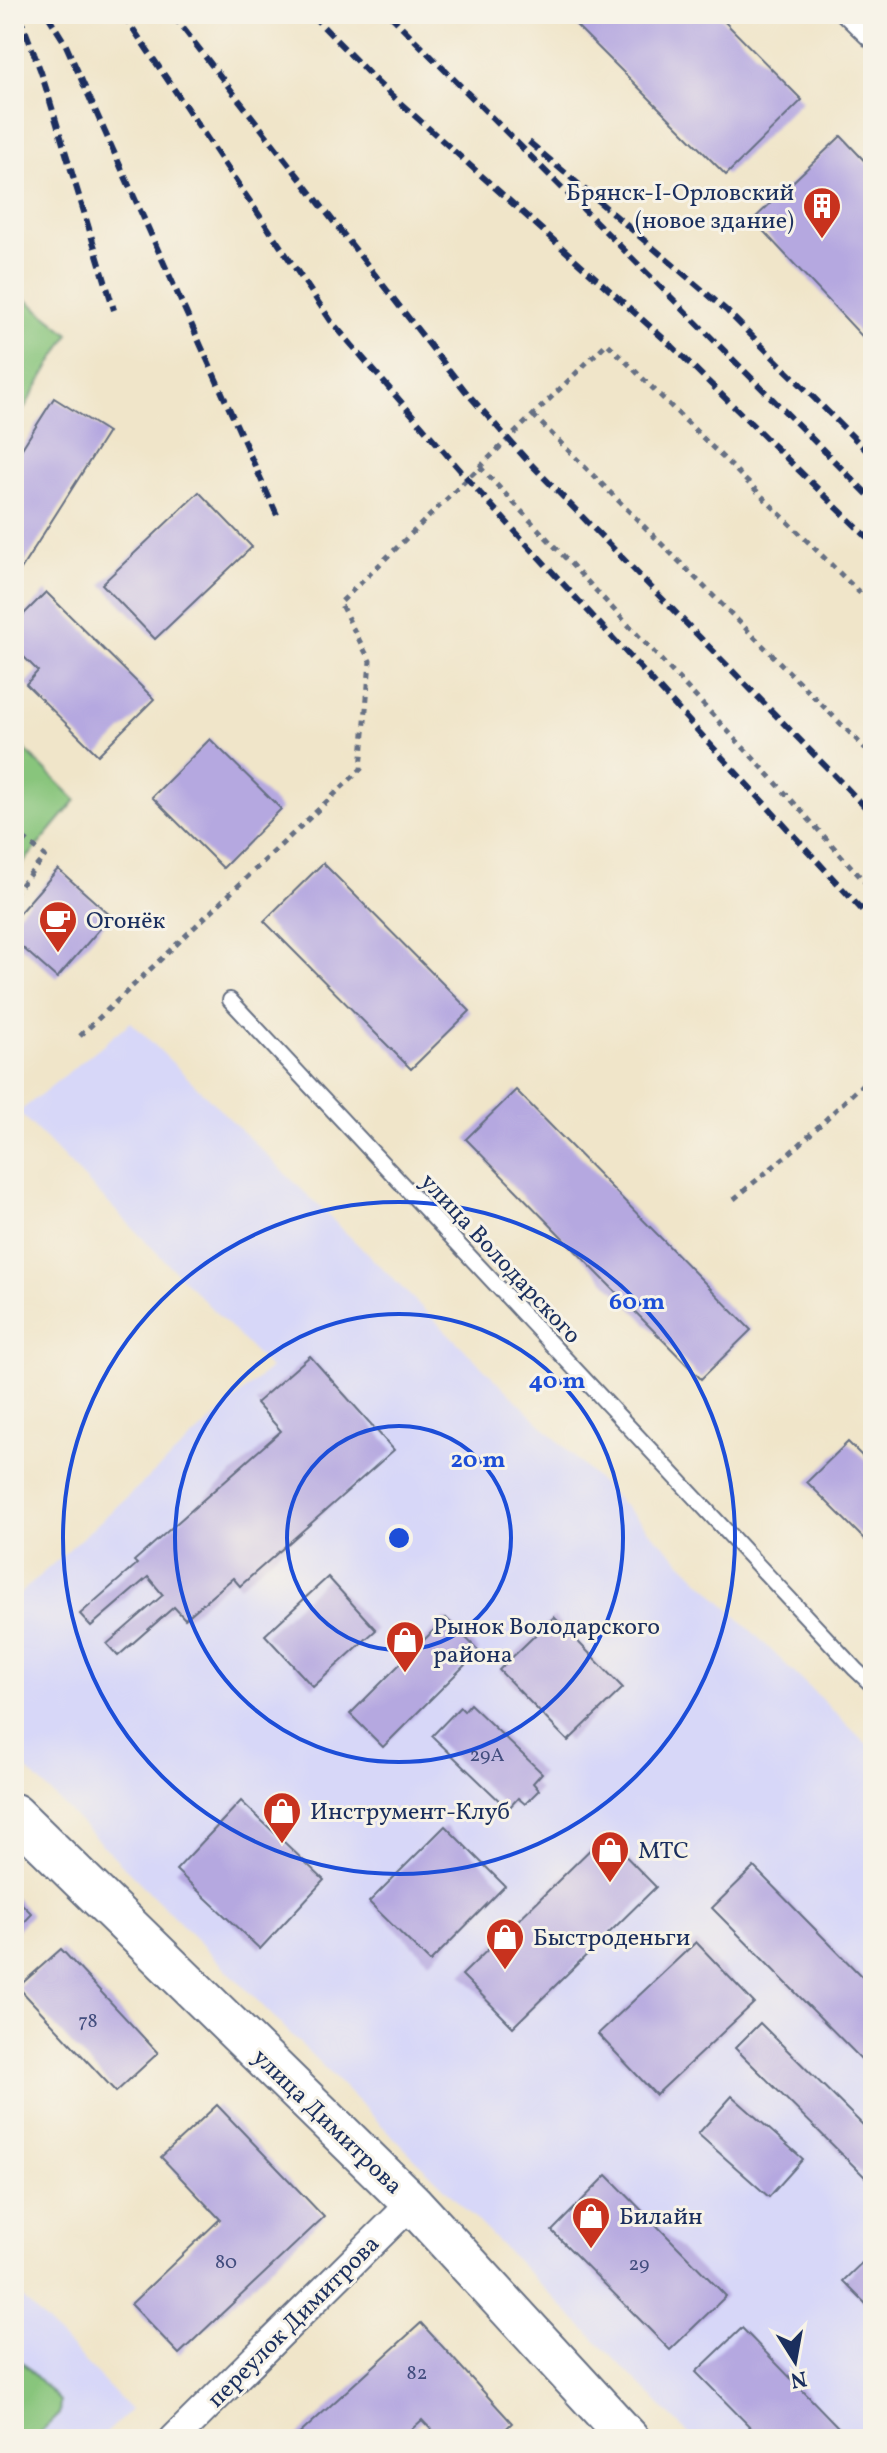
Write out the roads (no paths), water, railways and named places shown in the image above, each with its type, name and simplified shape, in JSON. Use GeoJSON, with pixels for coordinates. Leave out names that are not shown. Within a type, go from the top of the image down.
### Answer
{"type":"FeatureCollection","features":[{"type":"Feature","properties":{"kind":"main road","name":"улица Димитрова"},"geometry":{"type":"LineString","coordinates":[[14,1814],[412,2203],[629,2439]]}},
{"type":"Feature","properties":{"kind":"street","name":"переулок Димитрова"},"geometry":{"type":"LineString","coordinates":[[174,2439],[412,2203]]}},
{"type":"Feature","properties":{"kind":"lane"},"geometry":{"type":"LineString","coordinates":[[843,14],[873,43]]}},
{"type":"Feature","properties":{"kind":"lane","name":"улица Володарского"},"geometry":{"type":"LineString","coordinates":[[230,1000],[873,1686]]}},
{"type":"Feature","properties":{"kind":"railway"},"geometry":{"type":"LineString","coordinates":[[19,14],[41,72],[114,310]]}},
{"type":"Feature","properties":{"kind":"railway"},"geometry":{"type":"LineString","coordinates":[[47,14],[65,43],[277,515]]}},
{"type":"Feature","properties":{"kind":"railway"},"geometry":{"type":"LineString","coordinates":[[123,14],[331,321],[480,493],[873,922]]}},
{"type":"Feature","properties":{"kind":"railway"},"geometry":{"type":"LineString","coordinates":[[172,14],[467,393],[526,459],[873,815]]}},
{"type":"Feature","properties":{"kind":"railway"},"geometry":{"type":"LineString","coordinates":[[311,14],[378,83],[672,346],[873,543]]}},
{"type":"Feature","properties":{"kind":"railway"},"geometry":{"type":"LineString","coordinates":[[389,14],[873,500]]}},
{"type":"Feature","properties":{"kind":"railway"},"geometry":{"type":"LineString","coordinates":[[529,142],[726,310],[873,457]]}},
{"type":"Feature","properties":{"kind":"place","name":"Брянск-I-Орловский (новое здание)"},"geometry":{"type":"Point","coordinates":[822,240]}},
{"type":"Feature","properties":{"kind":"place","name":"Огонёк"},"geometry":{"type":"Point","coordinates":[58,954]}},
{"type":"Feature","properties":{"kind":"place","name":"Рынок Володарского района"},"geometry":{"type":"Point","coordinates":[405,1674]}},
{"type":"Feature","properties":{"kind":"place","name":"Инструмент-Клуб"},"geometry":{"type":"Point","coordinates":[282,1845]}},
{"type":"Feature","properties":{"kind":"place","name":"МТС"},"geometry":{"type":"Point","coordinates":[610,1884]}},
{"type":"Feature","properties":{"kind":"place","name":"Быстроденьги"},"geometry":{"type":"Point","coordinates":[505,1971]}},
{"type":"Feature","properties":{"kind":"place","name":"Билайн"},"geometry":{"type":"Point","coordinates":[591,2250]}}]}
